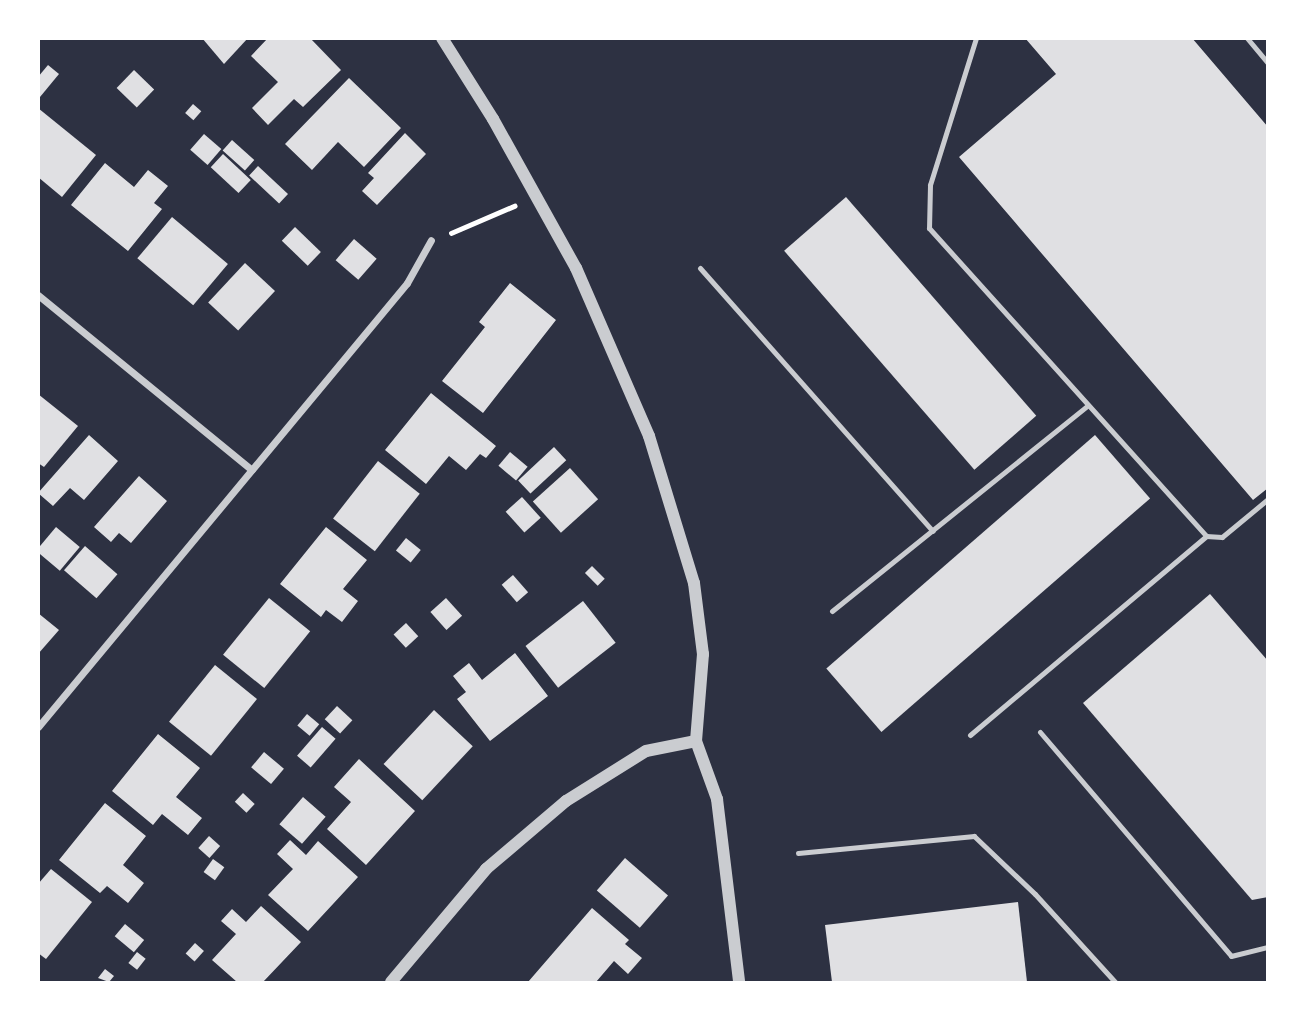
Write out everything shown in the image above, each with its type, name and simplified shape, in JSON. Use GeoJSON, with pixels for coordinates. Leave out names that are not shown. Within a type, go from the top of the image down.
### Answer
{"type":"FeatureCollection","features":[{"type":"Feature","properties":{"kind":"street"},"geometry":{"type":"LineString","coordinates":[[442,38],[458,61],[576,268],[649,436],[694,583],[703,654],[696,741],[717,799],[739,982]]}},
{"type":"Feature","properties":{"kind":"street"},"geometry":{"type":"LineString","coordinates":[[38,727],[407,283],[431,240]]}},
{"type":"Feature","properties":{"kind":"street"},"geometry":{"type":"LineString","coordinates":[[38,295],[252,470]]}},
{"type":"Feature","properties":{"kind":"street"},"geometry":{"type":"LineString","coordinates":[[391,982],[486,869],[566,801],[646,751],[696,741]]}},
{"type":"Feature","properties":{"kind":"lane"},"geometry":{"type":"LineString","coordinates":[[976,38],[930,185],[929,228],[1087,407],[1206,536],[1222,537],[1268,499]]}},
{"type":"Feature","properties":{"kind":"lane"},"geometry":{"type":"LineString","coordinates":[[1247,38],[1268,63]]}},
{"type":"Feature","properties":{"kind":"lane"},"geometry":{"type":"LineString","coordinates":[[700,268],[933,531]]}},
{"type":"Feature","properties":{"kind":"lane"},"geometry":{"type":"LineString","coordinates":[[832,611],[1087,407]]}},
{"type":"Feature","properties":{"kind":"lane"},"geometry":{"type":"LineString","coordinates":[[971,735],[1206,536]]}},
{"type":"Feature","properties":{"kind":"lane"},"geometry":{"type":"LineString","coordinates":[[1041,733],[1231,956],[1268,947]]}},
{"type":"Feature","properties":{"kind":"lane"},"geometry":{"type":"LineString","coordinates":[[797,853],[974,836],[1035,894],[1115,982]]}},
{"type":"Feature","properties":{"kind":"path"},"geometry":{"type":"LineString","coordinates":[[431,240],[480,222],[536,196]]}},
{"type":"Feature","properties":{"kind":"building"},"geometry":{"type":"Polygon","coordinates":[[[202,38],[248,38],[224,64],[202,38]]]}},
{"type":"Feature","properties":{"kind":"building"},"geometry":{"type":"Polygon","coordinates":[[[268,38],[310,38],[341,70],[303,107],[294,99],[268,125],[252,108],[278,82],[251,56],[268,38]]]}},
{"type":"Feature","properties":{"kind":"building"},"geometry":{"type":"Polygon","coordinates":[[[1025,38],[1192,38],[1268,127],[1268,488],[1253,500],[959,157],[1056,74],[1025,38]]]}},
{"type":"Feature","properties":{"kind":"building"},"geometry":{"type":"Polygon","coordinates":[[[48,65],[59,74],[40,97],[38,77],[48,65]]]}},
{"type":"Feature","properties":{"kind":"building"},"geometry":{"type":"Polygon","coordinates":[[[134,70],[154,89],[137,107],[117,88],[134,70]]]}},
{"type":"Feature","properties":{"kind":"building"},"geometry":{"type":"Polygon","coordinates":[[[349,78],[401,128],[364,167],[338,142],[312,170],[285,144],[349,78]]]}},
{"type":"Feature","properties":{"kind":"building"},"geometry":{"type":"Polygon","coordinates":[[[193,104],[201,111],[193,120],[185,113],[193,104]]]}},
{"type":"Feature","properties":{"kind":"building"},"geometry":{"type":"Polygon","coordinates":[[[38,108],[96,155],[62,197],[38,177],[38,108]]]}},
{"type":"Feature","properties":{"kind":"building"},"geometry":{"type":"Polygon","coordinates":[[[405,133],[426,154],[377,205],[362,191],[374,178],[368,173],[405,133]]]}},
{"type":"Feature","properties":{"kind":"building"},"geometry":{"type":"Polygon","coordinates":[[[204,134],[221,149],[208,165],[190,150],[204,134]]]}},
{"type":"Feature","properties":{"kind":"building"},"geometry":{"type":"Polygon","coordinates":[[[232,140],[254,160],[245,170],[223,150],[232,140]]]}},
{"type":"Feature","properties":{"kind":"building"},"geometry":{"type":"Polygon","coordinates":[[[223,154],[251,180],[239,193],[211,167],[223,154]]]}},
{"type":"Feature","properties":{"kind":"building"},"geometry":{"type":"Polygon","coordinates":[[[105,163],[134,187],[148,170],[168,186],[154,203],[162,209],[128,251],[71,205],[105,163]]]}},
{"type":"Feature","properties":{"kind":"building"},"geometry":{"type":"Polygon","coordinates":[[[258,166],[288,194],[279,203],[249,176],[258,166]]]}},
{"type":"Feature","properties":{"kind":"building"},"geometry":{"type":"Polygon","coordinates":[[[846,197],[1036,416],[974,470],[784,251],[846,197]]]}},
{"type":"Feature","properties":{"kind":"building"},"geometry":{"type":"Polygon","coordinates":[[[172,217],[228,264],[193,305],[137,258],[172,217]]]}},
{"type":"Feature","properties":{"kind":"building"},"geometry":{"type":"Polygon","coordinates":[[[295,227],[321,252],[308,266],[282,241],[295,227]]]}},
{"type":"Feature","properties":{"kind":"building"},"geometry":{"type":"Polygon","coordinates":[[[354,239],[377,259],[358,280],[336,260],[354,239]]]}},
{"type":"Feature","properties":{"kind":"building"},"geometry":{"type":"Polygon","coordinates":[[[245,263],[275,291],[238,330],[208,302],[245,263]]]}},
{"type":"Feature","properties":{"kind":"building"},"geometry":{"type":"Polygon","coordinates":[[[510,283],[556,320],[483,413],[442,381],[485,327],[479,322],[510,283]]]}},
{"type":"Feature","properties":{"kind":"building"},"geometry":{"type":"Polygon","coordinates":[[[431,393],[496,446],[486,458],[480,454],[466,470],[449,456],[426,484],[385,450],[431,393]]]}},
{"type":"Feature","properties":{"kind":"building"},"geometry":{"type":"Polygon","coordinates":[[[38,394],[78,426],[44,467],[38,463],[38,394]]]}},
{"type":"Feature","properties":{"kind":"building"},"geometry":{"type":"Polygon","coordinates":[[[89,435],[118,461],[84,500],[70,488],[53,506],[38,493],[89,435]]]}},
{"type":"Feature","properties":{"kind":"building"},"geometry":{"type":"Polygon","coordinates":[[[1095,435],[1150,498],[881,732],[826,669],[1095,435]]]}},
{"type":"Feature","properties":{"kind":"building"},"geometry":{"type":"Polygon","coordinates":[[[554,447],[566,460],[530,494],[518,480],[554,447]]]}},
{"type":"Feature","properties":{"kind":"building"},"geometry":{"type":"Polygon","coordinates":[[[510,452],[528,467],[516,481],[498,466],[510,452]]]}},
{"type":"Feature","properties":{"kind":"building"},"geometry":{"type":"Polygon","coordinates":[[[378,461],[420,494],[375,551],[333,519],[378,461]]]}},
{"type":"Feature","properties":{"kind":"building"},"geometry":{"type":"Polygon","coordinates":[[[570,468],[598,499],[561,533],[533,501],[570,468]]]}},
{"type":"Feature","properties":{"kind":"building"},"geometry":{"type":"Polygon","coordinates":[[[139,476],[167,501],[131,543],[119,533],[111,542],[94,527],[139,476]]]}},
{"type":"Feature","properties":{"kind":"building"},"geometry":{"type":"Polygon","coordinates":[[[522,497],[541,518],[524,533],[506,512],[522,497]]]}},
{"type":"Feature","properties":{"kind":"building"},"geometry":{"type":"Polygon","coordinates":[[[56,527],[80,547],[60,571],[38,552],[38,548],[56,527]]]}},
{"type":"Feature","properties":{"kind":"building"},"geometry":{"type":"Polygon","coordinates":[[[326,527],[367,560],[343,589],[358,601],[342,622],[326,610],[321,617],[280,584],[326,527]]]}},
{"type":"Feature","properties":{"kind":"building"},"geometry":{"type":"Polygon","coordinates":[[[406,538],[421,550],[411,562],[396,550],[406,538]]]}},
{"type":"Feature","properties":{"kind":"building"},"geometry":{"type":"Polygon","coordinates":[[[85,546],[117,574],[96,598],[64,570],[85,546]]]}},
{"type":"Feature","properties":{"kind":"building"},"geometry":{"type":"Polygon","coordinates":[[[592,566],[605,579],[598,586],[585,573],[592,566]]]}},
{"type":"Feature","properties":{"kind":"building"},"geometry":{"type":"Polygon","coordinates":[[[513,575],[528,592],[517,602],[502,585],[513,575]]]}},
{"type":"Feature","properties":{"kind":"building"},"geometry":{"type":"Polygon","coordinates":[[[1210,594],[1268,661],[1268,897],[1252,900],[1083,703],[1210,594]]]}},
{"type":"Feature","properties":{"kind":"building"},"geometry":{"type":"Polygon","coordinates":[[[269,598],[310,631],[264,688],[223,655],[269,598]]]}},
{"type":"Feature","properties":{"kind":"building"},"geometry":{"type":"Polygon","coordinates":[[[446,598],[462,616],[446,630],[430,612],[446,598]]]}},
{"type":"Feature","properties":{"kind":"building"},"geometry":{"type":"Polygon","coordinates":[[[583,601],[616,643],[558,688],[525,646],[583,601]]]}},
{"type":"Feature","properties":{"kind":"building"},"geometry":{"type":"Polygon","coordinates":[[[38,613],[59,630],[38,654],[38,613]]]}},
{"type":"Feature","properties":{"kind":"building"},"geometry":{"type":"Polygon","coordinates":[[[406,623],[418,636],[406,648],[394,635],[406,623]]]}},
{"type":"Feature","properties":{"kind":"building"},"geometry":{"type":"Polygon","coordinates":[[[515,653],[548,696],[490,741],[457,699],[466,692],[453,676],[469,663],[482,680],[515,653]]]}},
{"type":"Feature","properties":{"kind":"building"},"geometry":{"type":"Polygon","coordinates":[[[215,665],[257,699],[211,756],[169,722],[215,665]]]}},
{"type":"Feature","properties":{"kind":"building"},"geometry":{"type":"Polygon","coordinates":[[[337,706],[352,720],[340,733],[325,719],[337,706]]]}},
{"type":"Feature","properties":{"kind":"building"},"geometry":{"type":"Polygon","coordinates":[[[434,710],[473,746],[422,800],[384,764],[434,710]]]}},
{"type":"Feature","properties":{"kind":"building"},"geometry":{"type":"Polygon","coordinates":[[[307,714],[319,724],[310,736],[297,725],[307,714]]]}},
{"type":"Feature","properties":{"kind":"building"},"geometry":{"type":"Polygon","coordinates":[[[322,727],[336,739],[311,767],[297,756],[322,727]]]}},
{"type":"Feature","properties":{"kind":"building"},"geometry":{"type":"Polygon","coordinates":[[[158,734],[200,768],[176,797],[202,818],[188,835],[162,814],[153,825],[112,791],[158,734]]]}},
{"type":"Feature","properties":{"kind":"building"},"geometry":{"type":"Polygon","coordinates":[[[264,752],[284,769],[271,784],[251,767],[264,752]]]}},
{"type":"Feature","properties":{"kind":"building"},"geometry":{"type":"Polygon","coordinates":[[[359,759],[415,811],[366,865],[327,829],[351,802],[334,787],[359,759]]]}},
{"type":"Feature","properties":{"kind":"building"},"geometry":{"type":"Polygon","coordinates":[[[243,793],[255,804],[247,813],[235,802],[243,793]]]}},
{"type":"Feature","properties":{"kind":"building"},"geometry":{"type":"Polygon","coordinates":[[[303,797],[326,817],[302,844],[279,824],[303,797]]]}},
{"type":"Feature","properties":{"kind":"building"},"geometry":{"type":"Polygon","coordinates":[[[105,803],[146,836],[123,865],[144,883],[128,903],[107,886],[100,893],[59,860],[105,803]]]}},
{"type":"Feature","properties":{"kind":"building"},"geometry":{"type":"Polygon","coordinates":[[[209,836],[220,846],[209,858],[198,848],[209,836]]]}},
{"type":"Feature","properties":{"kind":"building"},"geometry":{"type":"Polygon","coordinates":[[[290,840],[306,855],[318,841],[358,877],[308,931],[268,895],[293,869],[277,854],[290,840]]]}},
{"type":"Feature","properties":{"kind":"building"},"geometry":{"type":"Polygon","coordinates":[[[625,858],[668,895],[640,928],[597,890],[625,858]]]}},
{"type":"Feature","properties":{"kind":"building"},"geometry":{"type":"Polygon","coordinates":[[[213,859],[224,867],[215,880],[204,872],[213,859]]]}},
{"type":"Feature","properties":{"kind":"building"},"geometry":{"type":"Polygon","coordinates":[[[51,869],[92,902],[46,959],[38,953],[38,884],[51,869]]]}},
{"type":"Feature","properties":{"kind":"building"},"geometry":{"type":"Polygon","coordinates":[[[1018,902],[1027,982],[832,982],[825,925],[1018,902]]]}},
{"type":"Feature","properties":{"kind":"building"},"geometry":{"type":"Polygon","coordinates":[[[261,906],[301,942],[263,982],[237,982],[212,960],[236,934],[221,921],[232,909],[246,922],[261,906]]]}},
{"type":"Feature","properties":{"kind":"building"},"geometry":{"type":"Polygon","coordinates":[[[592,908],[629,940],[625,944],[642,958],[628,974],[614,961],[596,982],[528,982],[592,908]]]}},
{"type":"Feature","properties":{"kind":"building"},"geometry":{"type":"Polygon","coordinates":[[[125,924],[144,940],[134,952],[115,936],[125,924]]]}},
{"type":"Feature","properties":{"kind":"building"},"geometry":{"type":"Polygon","coordinates":[[[195,943],[204,951],[195,961],[186,953],[195,943]]]}},
{"type":"Feature","properties":{"kind":"building"},"geometry":{"type":"Polygon","coordinates":[[[137,952],[146,959],[137,970],[128,963],[137,952]]]}},
{"type":"Feature","properties":{"kind":"building"},"geometry":{"type":"Polygon","coordinates":[[[105,969],[114,976],[109,982],[98,978],[105,969]]]}}]}
